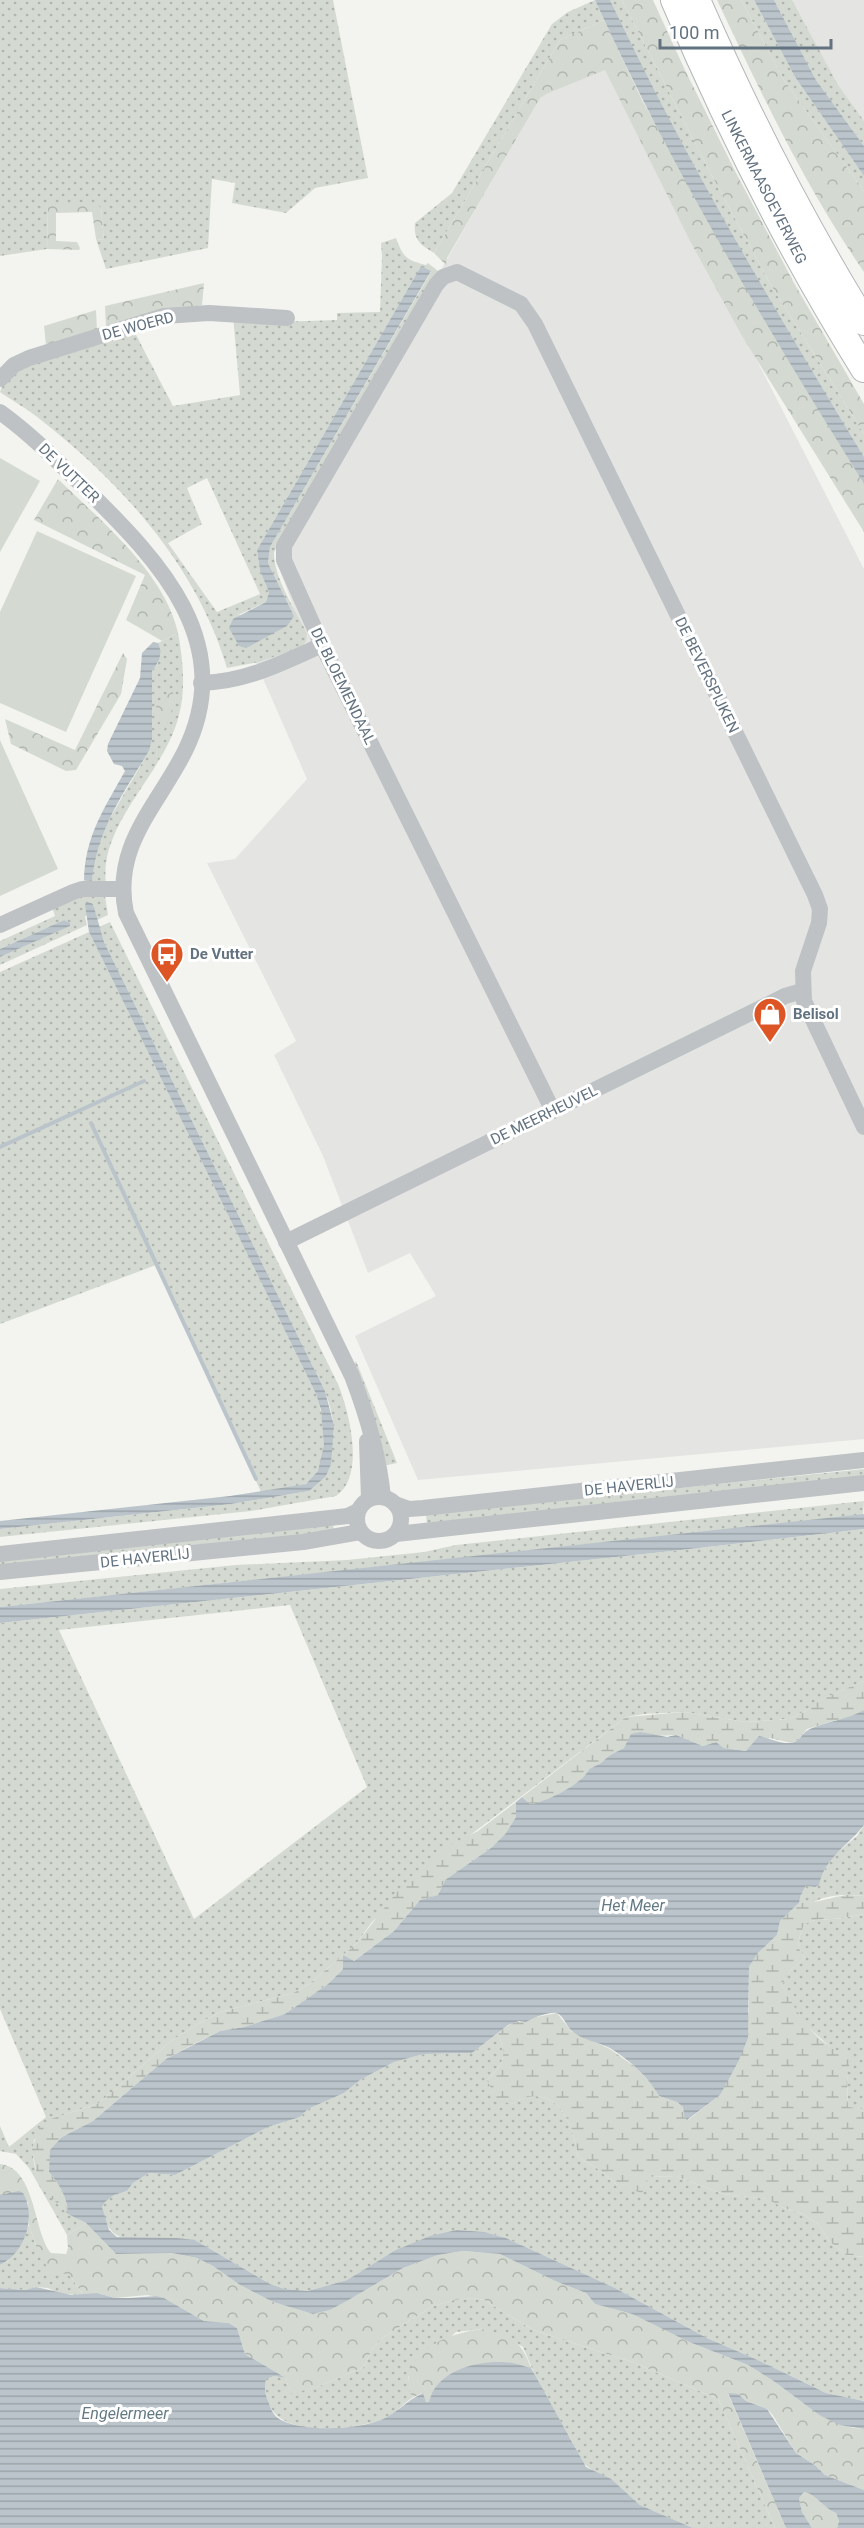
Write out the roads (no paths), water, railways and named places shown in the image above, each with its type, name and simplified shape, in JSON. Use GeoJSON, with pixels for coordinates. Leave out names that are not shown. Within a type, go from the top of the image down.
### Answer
{"type":"FeatureCollection","features":[{"type":"Feature","properties":{"kind":"highway","name":"LINKERMAASOEVERWEG"},"geometry":{"type":"LineString","coordinates":[[674,0],[739,142],[837,326],[864,369]]}},
{"type":"Feature","properties":{"kind":"highway","name":"LINKERMAASOEVERWEG"},"geometry":{"type":"LineString","coordinates":[[697,0],[753,119],[864,322]]}},
{"type":"Feature","properties":{"kind":"street","name":"DE BEVERSPIJKEN"},"geometry":{"type":"LineString","coordinates":[[449,273],[457,272],[466,275],[521,304],[535,324],[779,820],[820,909],[819,923],[803,971],[802,992],[807,1012],[864,1127]]}},
{"type":"Feature","properties":{"kind":"street","name":"DE BLOEMENDAAL"},"geometry":{"type":"LineString","coordinates":[[449,273],[436,285],[284,546],[284,560],[322,645],[553,1110]]}},
{"type":"Feature","properties":{"kind":"street","name":"DE WOERD"},"geometry":{"type":"LineString","coordinates":[[0,380],[14,365],[29,357],[164,316],[209,313],[287,318]]}},
{"type":"Feature","properties":{"kind":"street","name":"DE VUTTER"},"geometry":{"type":"LineString","coordinates":[[0,412],[31,436],[145,549],[167,577],[190,620],[196,638],[201,683],[200,703],[192,735],[134,838],[125,864],[122,889],[131,927],[352,1376],[366,1419],[376,1503]]}},
{"type":"Feature","properties":{"kind":"street"},"geometry":{"type":"LineString","coordinates":[[201,683],[218,683],[258,674],[322,645]]}},
{"type":"Feature","properties":{"kind":"street"},"geometry":{"type":"LineString","coordinates":[[0,925],[82,889],[122,889]]}},
{"type":"Feature","properties":{"kind":"street","name":"DE MEERHEUVEL"},"geometry":{"type":"LineString","coordinates":[[286,1242],[785,996],[802,992]]}},
{"type":"Feature","properties":{"kind":"street","name":"DE HAVERLIJ"},"geometry":{"type":"LineString","coordinates":[[0,1554],[348,1516],[376,1503],[409,1509],[423,1508],[864,1460]]}},
{"type":"Feature","properties":{"kind":"street","name":"DE HAVERLIJ"},"geometry":{"type":"LineString","coordinates":[[396,1534],[864,1483]]}},
{"type":"Feature","properties":{"kind":"street"},"geometry":{"type":"LineString","coordinates":[[376,1503],[401,1519],[396,1534],[385,1541],[378,1542],[371,1541],[360,1532],[356,1518],[376,1503]]}},
{"type":"Feature","properties":{"kind":"street","name":"DE HAVERLIJ"},"geometry":{"type":"LineString","coordinates":[[0,1572],[303,1542],[360,1532]]}},
{"type":"Feature","properties":{"kind":"water"},"geometry":{"type":"Polygon","coordinates":[[[595,0],[610,0],[699,175],[763,288],[864,457],[864,484],[756,307],[688,186],[624,63],[595,0]]]}},
{"type":"Feature","properties":{"kind":"water"},"geometry":{"type":"Polygon","coordinates":[[[754,0],[774,0],[816,80],[864,146],[864,176],[795,77],[754,0]]]}},
{"type":"Feature","properties":{"kind":"water"},"geometry":{"type":"Polygon","coordinates":[[[421,266],[431,271],[270,547],[268,563],[294,616],[287,626],[246,648],[239,646],[229,628],[233,619],[266,602],[269,592],[260,571],[257,550],[421,266]]]}},
{"type":"Feature","properties":{"kind":"water"},"geometry":{"type":"Polygon","coordinates":[[[153,642],[158,643],[160,654],[152,671],[152,739],[149,751],[105,828],[92,881],[84,880],[85,864],[92,836],[125,771],[122,766],[114,764],[107,751],[108,744],[140,678],[142,653],[153,642]]]}},
{"type":"Feature","properties":{"kind":"water"},"geometry":{"type":"Polygon","coordinates":[[[88,902],[93,904],[104,942],[325,1391],[334,1426],[331,1464],[326,1476],[309,1491],[231,1504],[0,1529],[0,1521],[230,1496],[306,1484],[318,1471],[324,1445],[321,1410],[316,1394],[89,932],[85,904],[88,902]]]}},
{"type":"Feature","properties":{"kind":"water"},"geometry":{"type":"Polygon","coordinates":[[[64,920],[70,923],[70,926],[0,957],[0,949],[64,920]]]}},
{"type":"Feature","properties":{"kind":"water"},"geometry":{"type":"Polygon","coordinates":[[[864,1514],[864,1529],[0,1623],[0,1607],[864,1514]]]}},
{"type":"Feature","properties":{"kind":"water","name":"Het Meer"},"geometry":{"type":"Polygon","coordinates":[[[864,1710],[864,1825],[826,1867],[819,1885],[806,1886],[799,1903],[780,1921],[777,1935],[758,1953],[749,1967],[748,2038],[720,2095],[687,2120],[683,2107],[677,2102],[659,2096],[644,2075],[624,2057],[610,2048],[576,2034],[559,2014],[550,2013],[526,2022],[519,2021],[508,2025],[472,2053],[424,2054],[394,2062],[360,2080],[344,2093],[308,2109],[300,2117],[268,2127],[175,2175],[149,2173],[133,2183],[127,2191],[114,2195],[102,2207],[109,2230],[117,2237],[195,2240],[270,2284],[285,2289],[308,2291],[347,2280],[396,2250],[430,2236],[457,2230],[485,2232],[506,2238],[615,2288],[707,2338],[826,2393],[864,2401],[864,2429],[840,2425],[819,2415],[748,2365],[689,2342],[632,2314],[595,2304],[586,2293],[555,2281],[500,2254],[463,2251],[438,2255],[403,2268],[330,2310],[313,2314],[273,2302],[240,2285],[197,2258],[172,2253],[116,2254],[86,2223],[68,2214],[62,2192],[49,2172],[50,2150],[62,2137],[93,2121],[166,2059],[220,2031],[244,2027],[285,2014],[328,1984],[343,1969],[343,1955],[354,1961],[394,1931],[420,1900],[438,1895],[445,1880],[491,1848],[506,1833],[516,1817],[516,1802],[522,1797],[530,1804],[537,1803],[572,1786],[589,1769],[624,1748],[631,1734],[641,1732],[667,1737],[676,1735],[703,1746],[716,1742],[724,1748],[746,1751],[759,1736],[791,1743],[810,1729],[864,1710]]]}},
{"type":"Feature","properties":{"kind":"water"},"geometry":{"type":"Polygon","coordinates":[[[19,2191],[23,2193],[29,2212],[26,2233],[16,2252],[0,2265],[0,2195],[19,2191]]]}},
{"type":"Feature","properties":{"kind":"water","name":"Engelermeer"},"geometry":{"type":"Polygon","coordinates":[[[36,2287],[71,2295],[97,2293],[115,2298],[156,2296],[164,2298],[204,2321],[229,2323],[237,2328],[245,2354],[286,2378],[274,2376],[266,2379],[266,2393],[274,2414],[281,2420],[303,2426],[344,2428],[381,2420],[423,2393],[426,2402],[429,2402],[433,2391],[448,2375],[469,2366],[503,2362],[531,2368],[586,2467],[611,2479],[640,2505],[693,2528],[0,2528],[0,2288],[25,2290],[36,2287]]]}},
{"type":"Feature","properties":{"kind":"water"},"geometry":{"type":"Polygon","coordinates":[[[728,2393],[738,2394],[746,2401],[767,2409],[796,2453],[825,2475],[864,2490],[864,2528],[837,2528],[839,2521],[836,2513],[812,2495],[804,2492],[799,2498],[802,2512],[812,2528],[786,2528],[728,2393]]]}},
{"type":"Feature","properties":{"kind":"waterway"},"geometry":{"type":"LineString","coordinates":[[0,1147],[144,1081]]}},
{"type":"Feature","properties":{"kind":"waterway"},"geometry":{"type":"LineString","coordinates":[[91,1123],[256,1479]]}},
{"type":"Feature","properties":{"kind":"place","name":"De Vutter"},"geometry":{"type":"Point","coordinates":[167,983]}},
{"type":"Feature","properties":{"kind":"place","name":"Belisol"},"geometry":{"type":"Point","coordinates":[770,1043]}}]}
